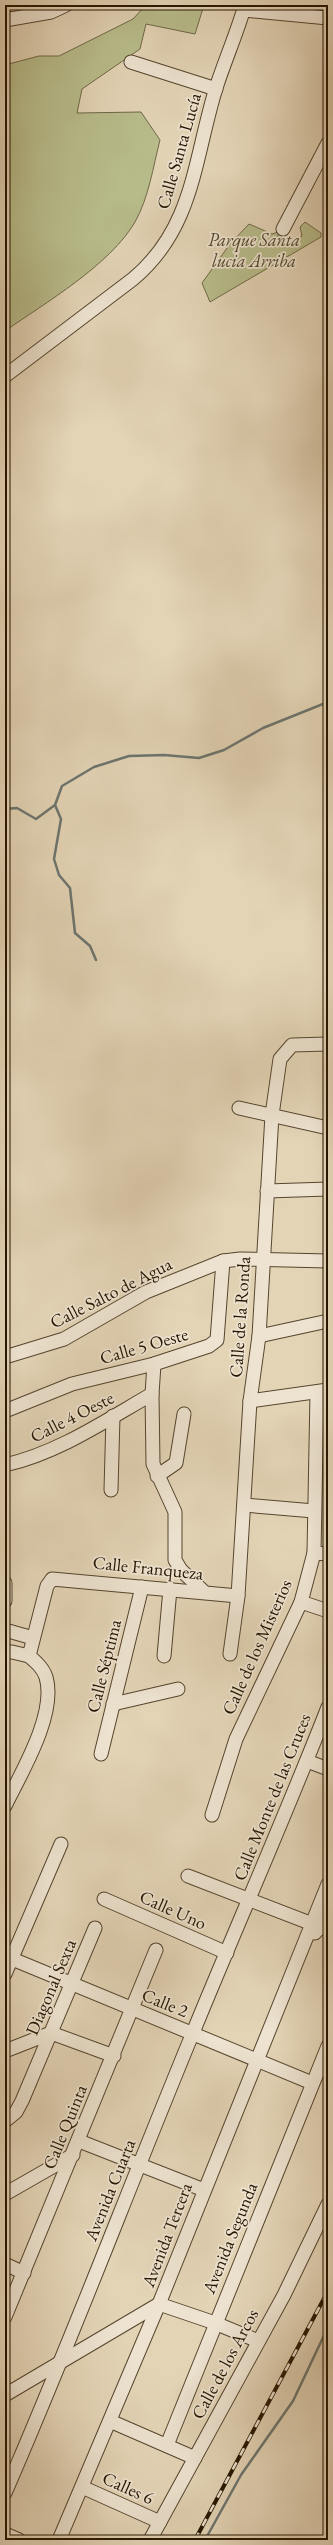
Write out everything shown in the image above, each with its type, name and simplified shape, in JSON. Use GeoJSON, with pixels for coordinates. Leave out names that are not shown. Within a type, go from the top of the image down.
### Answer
{"type":"FeatureCollection","features":[{"type":"Feature","properties":{"kind":"street"},"geometry":{"type":"LineString","coordinates":[[5,20],[51,12],[66,5]]}},
{"type":"Feature","properties":{"kind":"street"},"geometry":{"type":"LineString","coordinates":[[244,7],[328,18]]}},
{"type":"Feature","properties":{"kind":"street","name":"Calle Santa Lucía"},"geometry":{"type":"LineString","coordinates":[[5,376],[137,275],[169,239],[186,201],[216,89],[244,7]]}},
{"type":"Feature","properties":{"kind":"street"},"geometry":{"type":"LineString","coordinates":[[131,62],[216,89]]}},
{"type":"Feature","properties":{"kind":"street"},"geometry":{"type":"LineString","coordinates":[[283,229],[328,143]]}},
{"type":"Feature","properties":{"kind":"street","name":"Calle de la Ronda"},"geometry":{"type":"LineString","coordinates":[[230,1654],[238,1596],[250,1401],[259,1336],[262,1260],[272,1115],[280,1059],[292,1045],[328,1044]]}},
{"type":"Feature","properties":{"kind":"street"},"geometry":{"type":"LineString","coordinates":[[239,1108],[328,1128]]}},
{"type":"Feature","properties":{"kind":"street"},"geometry":{"type":"LineString","coordinates":[[267,1192],[328,1189]]}},
{"type":"Feature","properties":{"kind":"street","name":"Calle Salto de Agua"},"geometry":{"type":"LineString","coordinates":[[5,1357],[64,1339],[146,1292],[223,1261],[328,1260]]}},
{"type":"Feature","properties":{"kind":"street","name":"Calle 5 Oeste"},"geometry":{"type":"LineString","coordinates":[[5,1411],[72,1384],[154,1364],[210,1346],[217,1340],[223,1261]]}},
{"type":"Feature","properties":{"kind":"street"},"geometry":{"type":"LineString","coordinates":[[259,1336],[328,1321]]}},
{"type":"Feature","properties":{"kind":"street"},"geometry":{"type":"LineString","coordinates":[[154,1364],[152,1394],[153,1464],[157,1476],[175,1512],[175,1560],[181,1570],[203,1591]]}},
{"type":"Feature","properties":{"kind":"street"},"geometry":{"type":"LineString","coordinates":[[250,1401],[322,1392]]}},
{"type":"Feature","properties":{"kind":"street","name":"Calle de los Misterios"},"geometry":{"type":"LineString","coordinates":[[212,1815],[236,1739],[301,1602],[314,1553],[314,1511],[322,1392]]}},
{"type":"Feature","properties":{"kind":"street","name":"Calle 4 Oeste"},"geometry":{"type":"LineString","coordinates":[[5,1465],[25,1460],[60,1446],[152,1394]]}},
{"type":"Feature","properties":{"kind":"street"},"geometry":{"type":"LineString","coordinates":[[157,1476],[176,1463],[184,1414]]}},
{"type":"Feature","properties":{"kind":"street"},"geometry":{"type":"LineString","coordinates":[[111,1490],[113,1416]]}},
{"type":"Feature","properties":{"kind":"street"},"geometry":{"type":"LineString","coordinates":[[244,1506],[314,1511]]}},
{"type":"Feature","properties":{"kind":"street"},"geometry":{"type":"LineString","coordinates":[[314,1553],[328,1554]]}},
{"type":"Feature","properties":{"kind":"street","name":"Calle Franqueza"},"geometry":{"type":"LineString","coordinates":[[33,1638],[47,1586],[56,1577],[142,1587],[203,1591],[238,1596]]}},
{"type":"Feature","properties":{"kind":"street"},"geometry":{"type":"LineString","coordinates":[[5,1583],[5,1601]]}},
{"type":"Feature","properties":{"kind":"street","name":"Calle Séptima"},"geometry":{"type":"LineString","coordinates":[[101,1754],[142,1587]]}},
{"type":"Feature","properties":{"kind":"street"},"geometry":{"type":"LineString","coordinates":[[164,1656],[170,1589]]}},
{"type":"Feature","properties":{"kind":"street"},"geometry":{"type":"LineString","coordinates":[[301,1602],[328,1611]]}},
{"type":"Feature","properties":{"kind":"street"},"geometry":{"type":"LineString","coordinates":[[5,1630],[33,1638],[30,1656]]}},
{"type":"Feature","properties":{"kind":"street"},"geometry":{"type":"LineString","coordinates":[[5,1652],[30,1656],[43,1669],[46,1677],[46,1703],[41,1726],[32,1751],[5,1806]]}},
{"type":"Feature","properties":{"kind":"street"},"geometry":{"type":"LineString","coordinates":[[113,1704],[178,1689]]}},
{"type":"Feature","properties":{"kind":"street","name":"Calle Monte de las Cruces"},"geometry":{"type":"LineString","coordinates":[[250,1901],[328,1707]]}},
{"type":"Feature","properties":{"kind":"street"},"geometry":{"type":"LineString","coordinates":[[307,1761],[328,1768]]}},
{"type":"Feature","properties":{"kind":"street"},"geometry":{"type":"LineString","coordinates":[[5,1974],[8,1957],[61,1844]]}},
{"type":"Feature","properties":{"kind":"street"},"geometry":{"type":"LineString","coordinates":[[188,1876],[250,1901],[322,1925]]}},
{"type":"Feature","properties":{"kind":"street","name":"Avenida Tercera"},"geometry":{"type":"LineString","coordinates":[[59,2540],[160,2304],[204,2190],[305,1942],[322,1925],[328,1884]]}},
{"type":"Feature","properties":{"kind":"street","name":"Calle Uno"},"geometry":{"type":"LineString","coordinates":[[104,1899],[227,1953]]}},
{"type":"Feature","properties":{"kind":"street","name":"Avenida Cuarta"},"geometry":{"type":"LineString","coordinates":[[5,2494],[61,2364],[99,2263],[140,2166],[192,2034],[250,1901]]}},
{"type":"Feature","properties":{"kind":"street","name":"Diagonal Sexta"},"geometry":{"type":"LineString","coordinates":[[5,2120],[16,2112],[22,2101],[95,1928]]}},
{"type":"Feature","properties":{"kind":"street","name":"Calle Quinta"},"geometry":{"type":"LineString","coordinates":[[5,2317],[114,2056],[131,2009],[156,1950]]}},
{"type":"Feature","properties":{"kind":"street","name":"Calle 2"},"geometry":{"type":"LineString","coordinates":[[8,1957],[312,2083]]}},
{"type":"Feature","properties":{"kind":"street"},"geometry":{"type":"LineString","coordinates":[[5,2051],[51,2034],[114,2056]]}},
{"type":"Feature","properties":{"kind":"street","name":"Avenida Segunda"},"geometry":{"type":"LineString","coordinates":[[167,2445],[328,2046]]}},
{"type":"Feature","properties":{"kind":"street"},"geometry":{"type":"LineString","coordinates":[[79,2141],[204,2190]]}},
{"type":"Feature","properties":{"kind":"street"},"geometry":{"type":"LineString","coordinates":[[5,2194],[73,2155]]}},
{"type":"Feature","properties":{"kind":"street","name":"Calle de los Arcos"},"geometry":{"type":"LineString","coordinates":[[150,2540],[307,2250],[328,2204]]}},
{"type":"Feature","properties":{"kind":"street"},"geometry":{"type":"LineString","coordinates":[[5,2264],[24,2272]]}},
{"type":"Feature","properties":{"kind":"street"},"geometry":{"type":"LineString","coordinates":[[5,2395],[61,2364],[160,2304],[215,2323],[258,2341]]}},
{"type":"Feature","properties":{"kind":"street"},"geometry":{"type":"LineString","coordinates":[[110,2421],[195,2458]]}},
{"type":"Feature","properties":{"kind":"street","name":"Calles 6"},"geometry":{"type":"LineString","coordinates":[[82,2487],[160,2522]]}},
{"type":"Feature","properties":{"kind":"street"},"geometry":{"type":"LineString","coordinates":[[5,2534],[19,2540]]}},
{"type":"Feature","properties":{"kind":"green space"},"geometry":{"type":"Polygon","coordinates":[[[146,5],[204,5],[195,34],[146,24],[140,49],[82,89],[77,113],[141,112],[160,140],[153,171],[140,212],[124,238],[93,268],[57,296],[5,331],[5,65],[39,56],[59,56],[133,19],[146,5]]]}},
{"type":"Feature","properties":{"kind":"green space","name":"Parque Santa lucia Arriba"},"geometry":{"type":"Polygon","coordinates":[[[305,222],[321,233],[321,237],[210,302],[202,283],[230,244],[249,224],[272,234],[278,232],[278,239],[283,243],[290,243],[302,236],[300,227],[305,222]]]}},
{"type":"Feature","properties":{"kind":"waterway"},"geometry":{"type":"LineString","coordinates":[[5,809],[17,808],[36,819],[55,805],[62,786],[94,767],[129,756],[164,755],[199,758],[224,750],[263,728],[328,702]]}},
{"type":"Feature","properties":{"kind":"waterway"},"geometry":{"type":"LineString","coordinates":[[55,805],[61,819],[54,859],[59,875],[70,888],[75,933],[90,946],[96,960]]}},
{"type":"Feature","properties":{"kind":"waterway"},"geometry":{"type":"LineString","coordinates":[[205,2540],[241,2475],[293,2401],[328,2327]]}},
{"type":"Feature","properties":{"kind":"railway"},"geometry":{"type":"LineString","coordinates":[[195,2540],[328,2291]]}}]}
